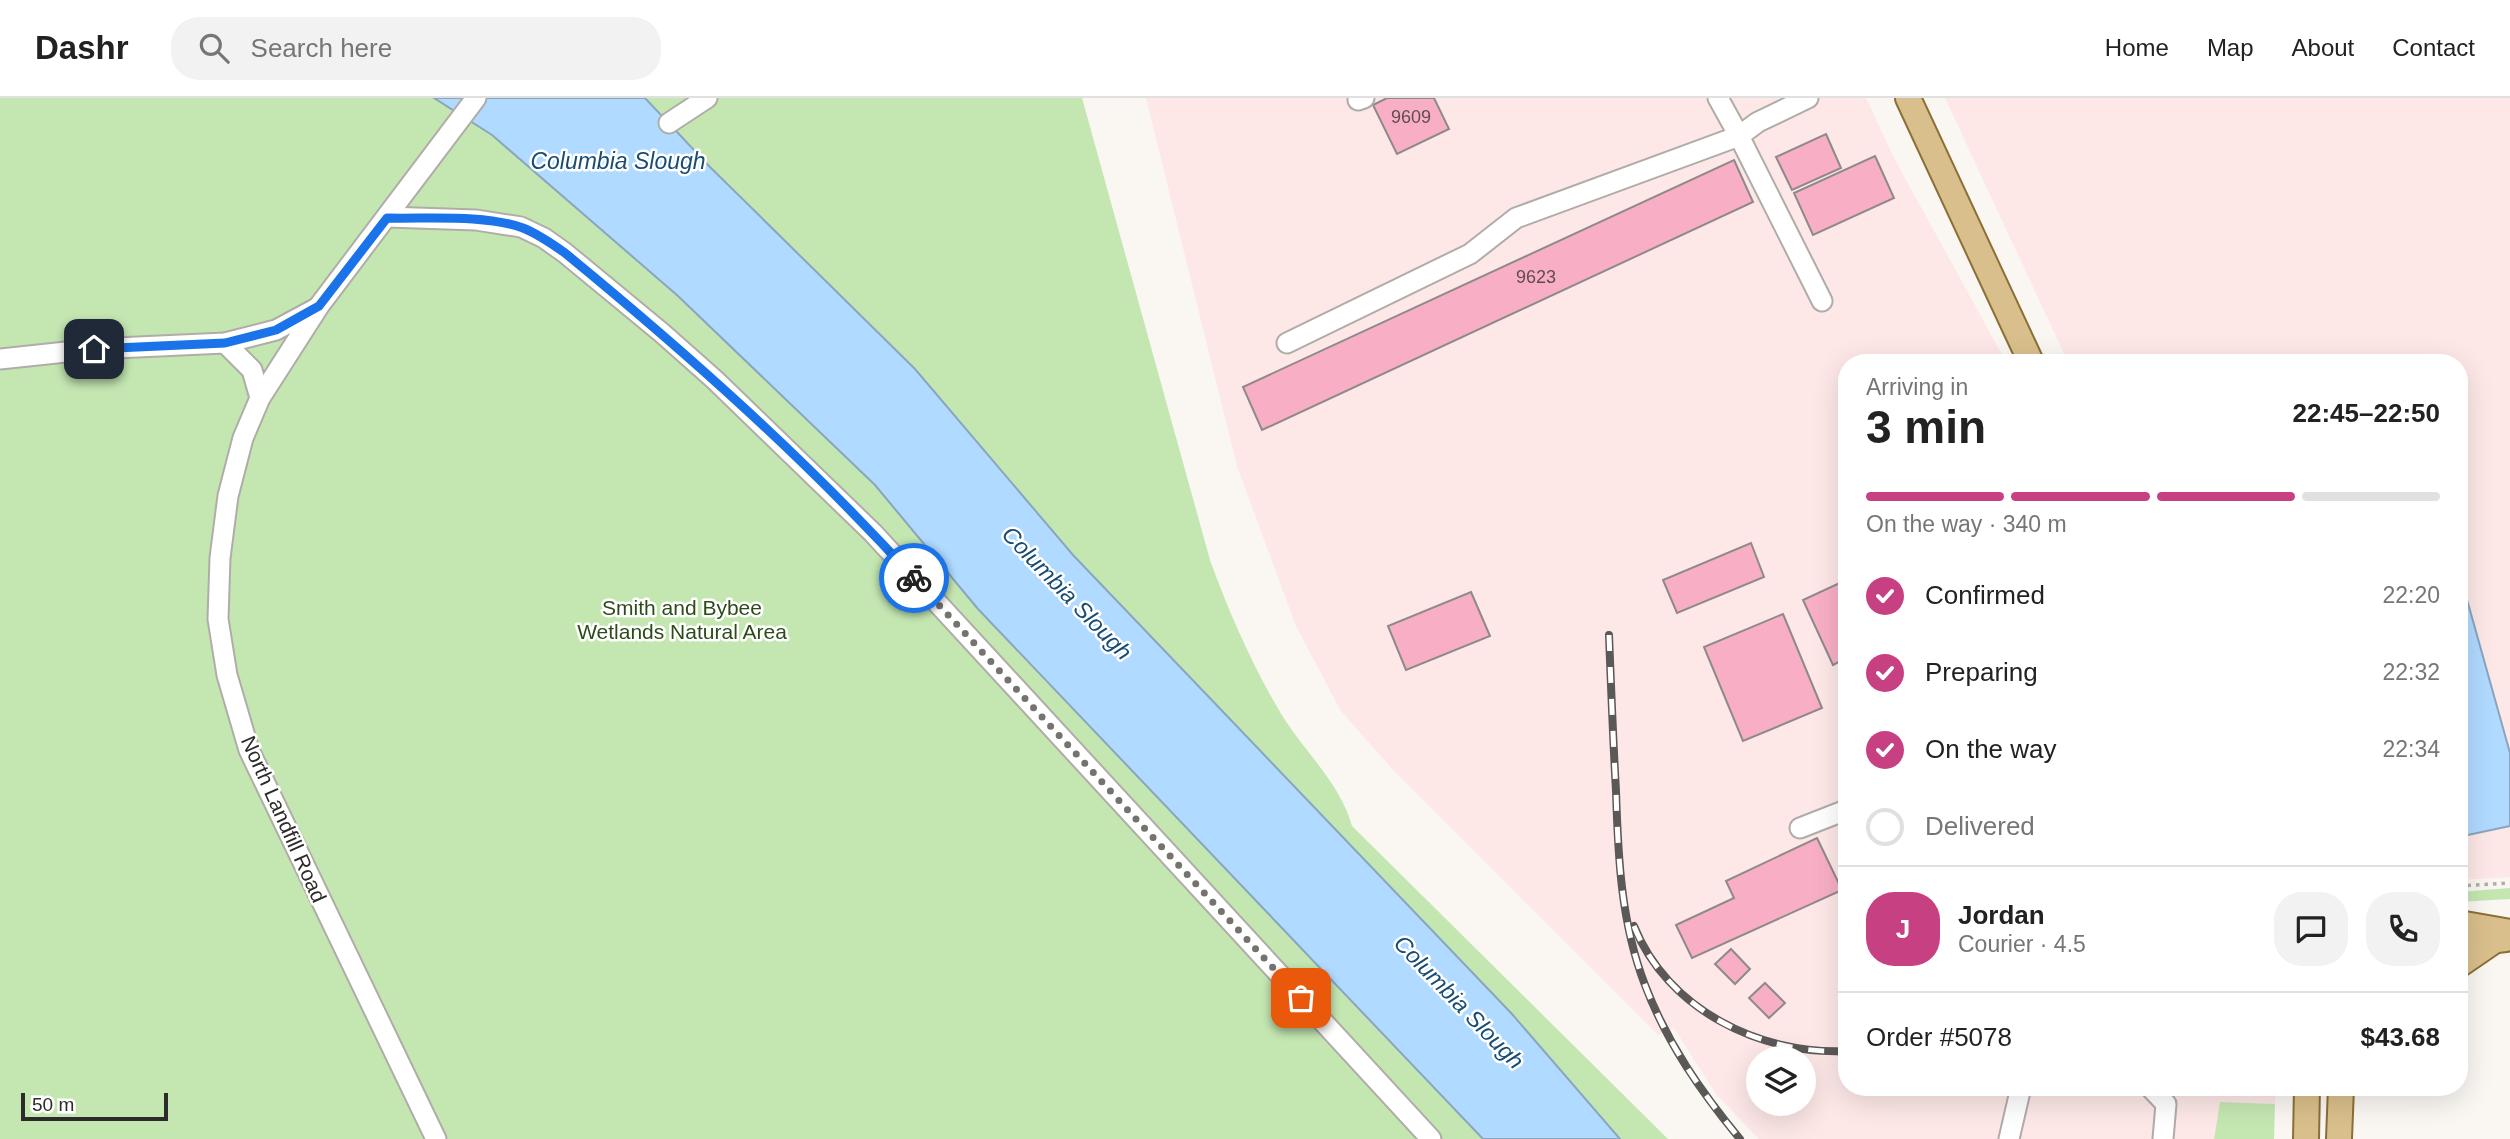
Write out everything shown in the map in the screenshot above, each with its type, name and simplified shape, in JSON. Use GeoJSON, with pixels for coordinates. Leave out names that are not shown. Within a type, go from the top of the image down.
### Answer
{"type":"FeatureCollection","features":[{"type":"Feature","properties":{"kind":"main road"},"geometry":{"type":"LineString","coordinates":[[1908,98],[2027,354]]}},
{"type":"Feature","properties":{"kind":"main road"},"geometry":{"type":"LineString","coordinates":[[2468,926],[2505,937]]}},
{"type":"Feature","properties":{"kind":"main road"},"geometry":{"type":"LineString","coordinates":[[2468,943],[2505,937]]}},
{"type":"Feature","properties":{"kind":"main road"},"geometry":{"type":"LineString","coordinates":[[2468,960],[2505,937]]}},
{"type":"Feature","properties":{"kind":"main road"},"geometry":{"type":"LineString","coordinates":[[2306,1096],[2306,1139]]}},
{"type":"Feature","properties":{"kind":"main road"},"geometry":{"type":"LineString","coordinates":[[2339,1139],[2342,1096]]}},
{"type":"Feature","properties":{"kind":"street","name":"North Landfill Road"},"geometry":{"type":"LineString","coordinates":[[436,1139],[249,750],[227,675],[219,618],[220,558],[228,496],[243,438],[260,398],[319,306],[476,98]]}},
{"type":"Feature","properties":{"kind":"street"},"geometry":{"type":"LineString","coordinates":[[669,123],[707,98]]}},
{"type":"Feature","properties":{"kind":"street"},"geometry":{"type":"LineString","coordinates":[[1718,98],[1822,301]]}},
{"type":"Feature","properties":{"kind":"street"},"geometry":{"type":"LineString","coordinates":[[1287,342],[1469,254],[1516,218],[1739,136],[1797,100]]}},
{"type":"Feature","properties":{"kind":"street"},"geometry":{"type":"LineString","coordinates":[[392,211],[520,227],[544,238],[565,253],[662,332],[873,533],[1431,1139]]}},
{"type":"Feature","properties":{"kind":"street","name":"North Landfill Road"},"geometry":{"type":"LineString","coordinates":[[0,359],[94,349],[225,343],[276,330],[319,306]]}},
{"type":"Feature","properties":{"kind":"street"},"geometry":{"type":"LineString","coordinates":[[225,343],[252,370],[260,398]]}},
{"type":"Feature","properties":{"kind":"street"},"geometry":{"type":"LineString","coordinates":[[1800,828],[1838,813]]}},
{"type":"Feature","properties":{"kind":"street"},"geometry":{"type":"LineString","coordinates":[[2009,1139],[2019,1096]]}},
{"type":"Feature","properties":{"kind":"street"},"geometry":{"type":"LineString","coordinates":[[2158,1096],[2166,1104],[2163,1139]]}},
{"type":"Feature","properties":{"kind":"path"},"geometry":{"type":"LineString","coordinates":[[2468,885],[2510,883]]}},
{"type":"Feature","properties":{"kind":"shaded area"},"geometry":{"type":"Polygon","coordinates":[[[1146,98],[1866,98],[1894,158],[2002,354],[1838,354],[1838,1096],[2275,1096],[2275,1104],[2220,1103],[2214,1139],[1759,1139],[1716,1094],[1674,1028],[1658,1035],[1396,773],[1341,711],[1296,626],[1237,466],[1146,98]]]}},
{"type":"Feature","properties":{"kind":"shaded area"},"geometry":{"type":"Polygon","coordinates":[[[1945,98],[2510,98],[2510,877],[2468,879],[2468,354],[2064,354],[1945,98]]]}},
{"type":"Feature","properties":{"kind":"green space","name":"Smith and Bybee Wetlands Natural Area"},"geometry":{"type":"Polygon","coordinates":[[[0,98],[1082,98],[1210,560],[1243,640],[1272,698],[1340,797],[1352,826],[1668,1139],[0,1139],[0,98]]]}},
{"type":"Feature","properties":{"kind":"green space"},"geometry":{"type":"Polygon","coordinates":[[[2510,888],[2510,899],[2468,901],[2468,891],[2510,888]]]}},
{"type":"Feature","properties":{"kind":"green space"},"geometry":{"type":"Polygon","coordinates":[[[2220,1102],[2275,1104],[2274,1139],[2214,1139],[2220,1102]]]}},
{"type":"Feature","properties":{"kind":"water","name":"Columbia Slough"},"geometry":{"type":"Polygon","coordinates":[[[434,98],[645,98],[710,167],[915,369],[1073,555],[1512,1014],[1620,1139],[1483,1139],[978,609],[875,485],[678,296],[492,135],[434,98]]]}},
{"type":"Feature","properties":{"kind":"water"},"geometry":{"type":"Polygon","coordinates":[[[2468,603],[2510,753],[2510,826],[2468,835],[2468,603]]]}},
{"type":"Feature","properties":{"kind":"building"},"geometry":{"type":"Polygon","coordinates":[[[1387,98],[1434,98],[1449,129],[1397,154],[1373,105],[1387,98]]]}},
{"type":"Feature","properties":{"kind":"building"},"geometry":{"type":"Polygon","coordinates":[[[1826,134],[1841,168],[1792,190],[1776,157],[1826,134]]]}},
{"type":"Feature","properties":{"kind":"building"},"geometry":{"type":"Polygon","coordinates":[[[1875,156],[1894,198],[1813,235],[1794,193],[1875,156]]]}},
{"type":"Feature","properties":{"kind":"building"},"geometry":{"type":"Polygon","coordinates":[[[1734,160],[1753,202],[1262,430],[1243,387],[1734,160]]]}},
{"type":"Feature","properties":{"kind":"building"},"geometry":{"type":"Polygon","coordinates":[[[1751,543],[1764,577],[1677,613],[1663,580],[1751,543]]]}},
{"type":"Feature","properties":{"kind":"building"},"geometry":{"type":"Polygon","coordinates":[[[1838,584],[1838,662],[1833,665],[1803,600],[1838,584]]]}},
{"type":"Feature","properties":{"kind":"building"},"geometry":{"type":"Polygon","coordinates":[[[1471,592],[1490,636],[1406,670],[1388,626],[1471,592]]]}},
{"type":"Feature","properties":{"kind":"building"},"geometry":{"type":"Polygon","coordinates":[[[1783,614],[1822,708],[1743,741],[1704,647],[1783,614]]]}},
{"type":"Feature","properties":{"kind":"building"},"geometry":{"type":"Polygon","coordinates":[[[1817,838],[1838,882],[1838,892],[1692,958],[1676,925],[1734,898],[1726,881],[1817,838]]]}},
{"type":"Feature","properties":{"kind":"building"},"geometry":{"type":"Polygon","coordinates":[[[1731,949],[1750,969],[1735,984],[1715,964],[1731,949]]]}},
{"type":"Feature","properties":{"kind":"building"},"geometry":{"type":"Polygon","coordinates":[[[1765,983],[1785,1003],[1769,1018],[1749,998],[1765,983]]]}},
{"type":"Feature","properties":{"kind":"railway"},"geometry":{"type":"LineString","coordinates":[[1609,635],[1620,865],[1626,914],[1637,962],[1674,1047],[1740,1139]]}},
{"type":"Feature","properties":{"kind":"railway"},"geometry":{"type":"LineString","coordinates":[[1634,926],[1649,955],[1669,981],[1693,1003],[1720,1021],[1781,1045],[1838,1051]]}},
{"type":"Feature","properties":{"kind":"way so far"},"geometry":{"type":"LineString","coordinates":[[914,578],[1301,998]]}},
{"type":"Feature","properties":{"kind":"route"},"geometry":{"type":"LineString","coordinates":[[94,349],[225,343],[276,330],[319,306],[387,218],[476,220],[520,227],[544,238],[565,253],[662,332],[873,533],[914,578]]}}]}
